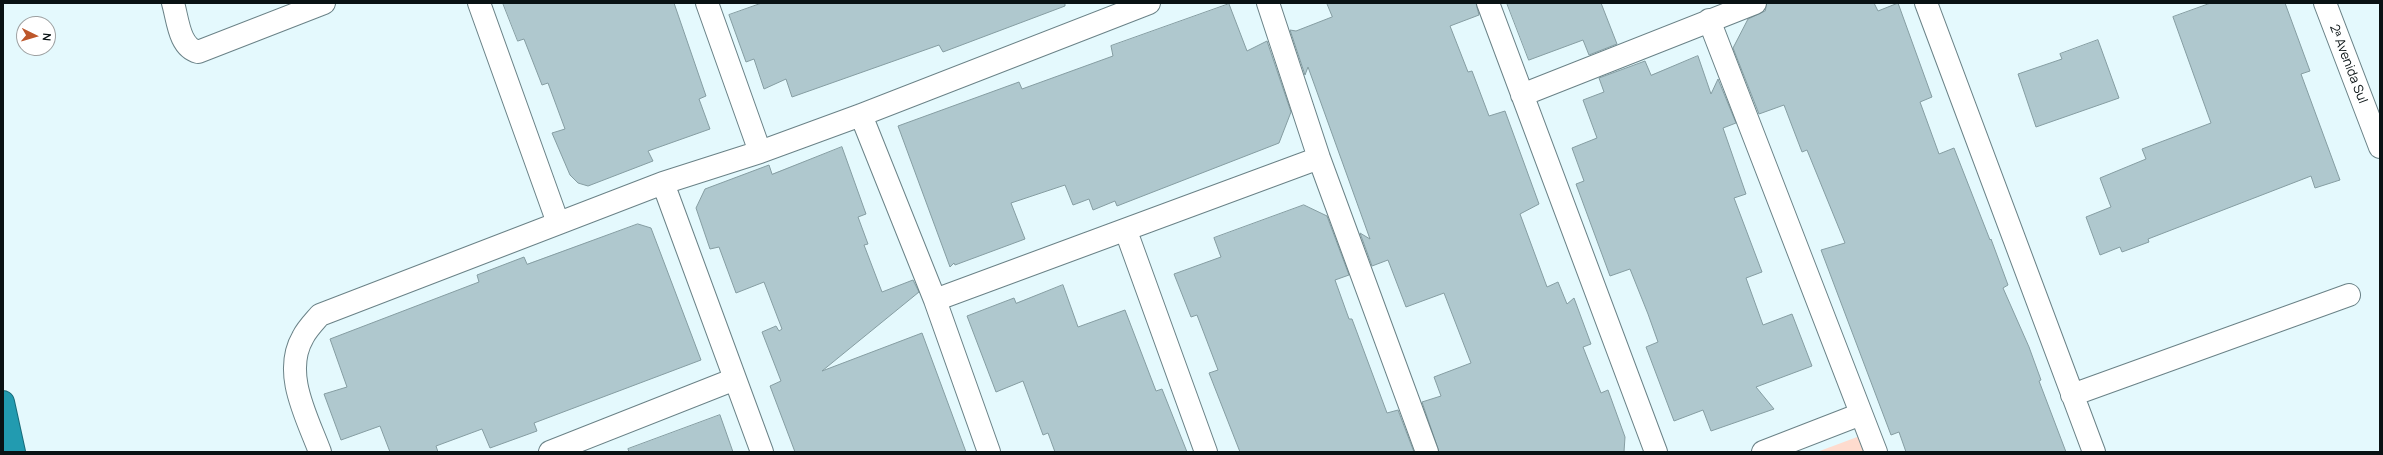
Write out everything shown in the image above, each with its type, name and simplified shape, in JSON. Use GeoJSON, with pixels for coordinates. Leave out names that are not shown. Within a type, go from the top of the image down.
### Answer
{"type":"FeatureCollection","features":[{"type":"Feature","properties":{"kind":"highway"},"geometry":{"type":"LineString","coordinates":[[3,402],[14,452]]}},
{"type":"Feature","properties":{"kind":"street"},"geometry":{"type":"LineString","coordinates":[[173,3],[184,43],[191,50],[198,52],[324,3]]}},
{"type":"Feature","properties":{"kind":"street"},"geometry":{"type":"LineString","coordinates":[[479,3],[558,223]]}},
{"type":"Feature","properties":{"kind":"street"},"geometry":{"type":"LineString","coordinates":[[707,3],[760,152]]}},
{"type":"Feature","properties":{"kind":"street"},"geometry":{"type":"LineString","coordinates":[[1268,3],[1319,158],[1427,452]]}},
{"type":"Feature","properties":{"kind":"street"},"geometry":{"type":"LineString","coordinates":[[1488,3],[1656,452]]}},
{"type":"Feature","properties":{"kind":"street"},"geometry":{"type":"LineString","coordinates":[[1522,95],[1755,3]]}},
{"type":"Feature","properties":{"kind":"street"},"geometry":{"type":"LineString","coordinates":[[1926,3],[2094,452]]}},
{"type":"Feature","properties":{"kind":"street","name":"2ᵃ Avenida Sul"},"geometry":{"type":"LineString","coordinates":[[2325,3],[2380,147]]}},
{"type":"Feature","properties":{"kind":"street"},"geometry":{"type":"LineString","coordinates":[[320,452],[296,386],[294,363],[302,338],[320,315],[663,183],[760,152],[861,115],[1144,4]]}},
{"type":"Feature","properties":{"kind":"street"},"geometry":{"type":"LineString","coordinates":[[1709,20],[1876,452]]}},
{"type":"Feature","properties":{"kind":"street"},"geometry":{"type":"LineString","coordinates":[[861,115],[935,300],[989,452]]}},
{"type":"Feature","properties":{"kind":"street"},"geometry":{"type":"LineString","coordinates":[[935,300],[1126,231],[1319,158]]}},
{"type":"Feature","properties":{"kind":"street"},"geometry":{"type":"LineString","coordinates":[[663,183],[762,452]]}},
{"type":"Feature","properties":{"kind":"street"},"geometry":{"type":"LineString","coordinates":[[1126,231],[1206,452]]}},
{"type":"Feature","properties":{"kind":"street"},"geometry":{"type":"LineString","coordinates":[[2072,395],[2349,295]]}},
{"type":"Feature","properties":{"kind":"street"},"geometry":{"type":"LineString","coordinates":[[550,452],[735,379]]}},
{"type":"Feature","properties":{"kind":"street"},"geometry":{"type":"LineString","coordinates":[[1763,452],[1861,414]]}},
{"type":"Feature","properties":{"kind":"shaded area"},"geometry":{"type":"Polygon","coordinates":[[[1868,433],[1875,452],[1817,452],[1868,433]]]}},
{"type":"Feature","properties":{"kind":"building"},"geometry":{"type":"Polygon","coordinates":[[[503,3],[674,3],[706,96],[699,99],[710,129],[648,151],[653,161],[588,186],[578,183],[570,175],[552,133],[565,129],[548,83],[542,85],[524,39],[518,41],[503,3]]]}},
{"type":"Feature","properties":{"kind":"building"},"geometry":{"type":"Polygon","coordinates":[[[762,3],[1065,3],[1065,6],[943,52],[939,45],[792,97],[786,79],[764,89],[754,59],[746,62],[729,15],[762,3]]]}},
{"type":"Feature","properties":{"kind":"building"},"geometry":{"type":"Polygon","coordinates":[[[1327,3],[1476,3],[1479,15],[1450,26],[1468,72],[1472,71],[1489,116],[1505,111],[1539,204],[1520,214],[1547,287],[1558,282],[1567,304],[1574,298],[1591,344],[1583,347],[1601,393],[1608,390],[1625,437],[1624,452],[1439,452],[1422,402],[1441,396],[1434,377],[1471,363],[1444,293],[1406,307],[1388,260],[1372,266],[1360,233],[1370,239],[1308,67],[1305,75],[1290,30],[1296,31],[1332,17],[1327,3]]]}},
{"type":"Feature","properties":{"kind":"building"},"geometry":{"type":"Polygon","coordinates":[[[1507,3],[1601,3],[1617,44],[1589,55],[1583,40],[1529,60],[1507,3]]]}},
{"type":"Feature","properties":{"kind":"building"},"geometry":{"type":"Polygon","coordinates":[[[1767,3],[1874,3],[1878,11],[1898,3],[1932,97],[1920,102],[1939,154],[1954,148],[2008,285],[2003,288],[2029,347],[2041,380],[2039,381],[2066,452],[1906,452],[1899,432],[1891,435],[1821,250],[1845,243],[1807,150],[1802,152],[1784,105],[1759,114],[1733,48],[1748,19],[1765,11],[1767,3]]]}},
{"type":"Feature","properties":{"kind":"building"},"geometry":{"type":"Polygon","coordinates":[[[2211,3],[2285,3],[2310,71],[2301,74],[2340,180],[2315,188],[2311,176],[2148,239],[2149,242],[2122,252],[2120,247],[2100,255],[2086,217],[2111,207],[2100,178],[2146,159],[2142,149],[2211,123],[2173,17],[2211,3]]]}},
{"type":"Feature","properties":{"kind":"building"},"geometry":{"type":"Polygon","coordinates":[[[1229,4],[1247,51],[1267,41],[1291,112],[1279,143],[1117,206],[1115,201],[1093,210],[1089,199],[1073,205],[1065,185],[1011,203],[1025,239],[955,265],[954,263],[950,267],[898,126],[1019,82],[1022,89],[1113,56],[1111,46],[1229,4]]]}},
{"type":"Feature","properties":{"kind":"building"},"geometry":{"type":"Polygon","coordinates":[[[2098,40],[2119,98],[2036,127],[2018,74],[2062,59],[2060,54],[2098,40]]]}},
{"type":"Feature","properties":{"kind":"building"},"geometry":{"type":"Polygon","coordinates":[[[1698,56],[1711,94],[1718,79],[1736,123],[1723,128],[1746,194],[1734,198],[1762,272],[1746,278],[1763,325],[1792,314],[1812,366],[1756,387],[1774,409],[1711,431],[1703,410],[1674,421],[1646,347],[1658,342],[1648,314],[1630,269],[1610,276],[1576,184],[1584,181],[1572,148],[1597,138],[1583,100],[1604,92],[1599,78],[1645,61],[1651,75],[1698,56]]]}},
{"type":"Feature","properties":{"kind":"building"},"geometry":{"type":"Polygon","coordinates":[[[842,147],[866,214],[858,217],[868,244],[864,245],[882,292],[913,280],[919,292],[822,371],[922,333],[966,452],[795,452],[770,386],[781,381],[762,332],[776,326],[779,331],[782,329],[764,282],[736,293],[719,247],[710,249],[696,208],[705,189],[769,165],[772,174],[842,147]]]}},
{"type":"Feature","properties":{"kind":"building"},"geometry":{"type":"Polygon","coordinates":[[[1304,205],[1327,216],[1349,275],[1335,280],[1349,319],[1352,319],[1387,413],[1398,410],[1414,452],[1240,452],[1209,373],[1218,370],[1197,315],[1191,317],[1174,274],[1221,257],[1214,238],[1304,205]]]}},
{"type":"Feature","properties":{"kind":"building"},"geometry":{"type":"Polygon","coordinates":[[[638,224],[651,228],[701,360],[534,423],[537,431],[490,448],[482,429],[436,446],[438,452],[390,452],[380,426],[341,440],[324,394],[347,387],[330,339],[479,282],[477,275],[524,257],[527,264],[638,224]]]}},
{"type":"Feature","properties":{"kind":"building"},"geometry":{"type":"Polygon","coordinates":[[[1063,285],[1078,327],[1125,310],[1156,391],[1162,389],[1187,452],[1055,452],[1048,433],[1043,435],[1023,381],[996,392],[967,316],[1014,298],[1016,303],[1063,285]]]}},
{"type":"Feature","properties":{"kind":"building"},"geometry":{"type":"Polygon","coordinates":[[[720,415],[733,452],[629,452],[628,449],[720,415]]]}}]}
